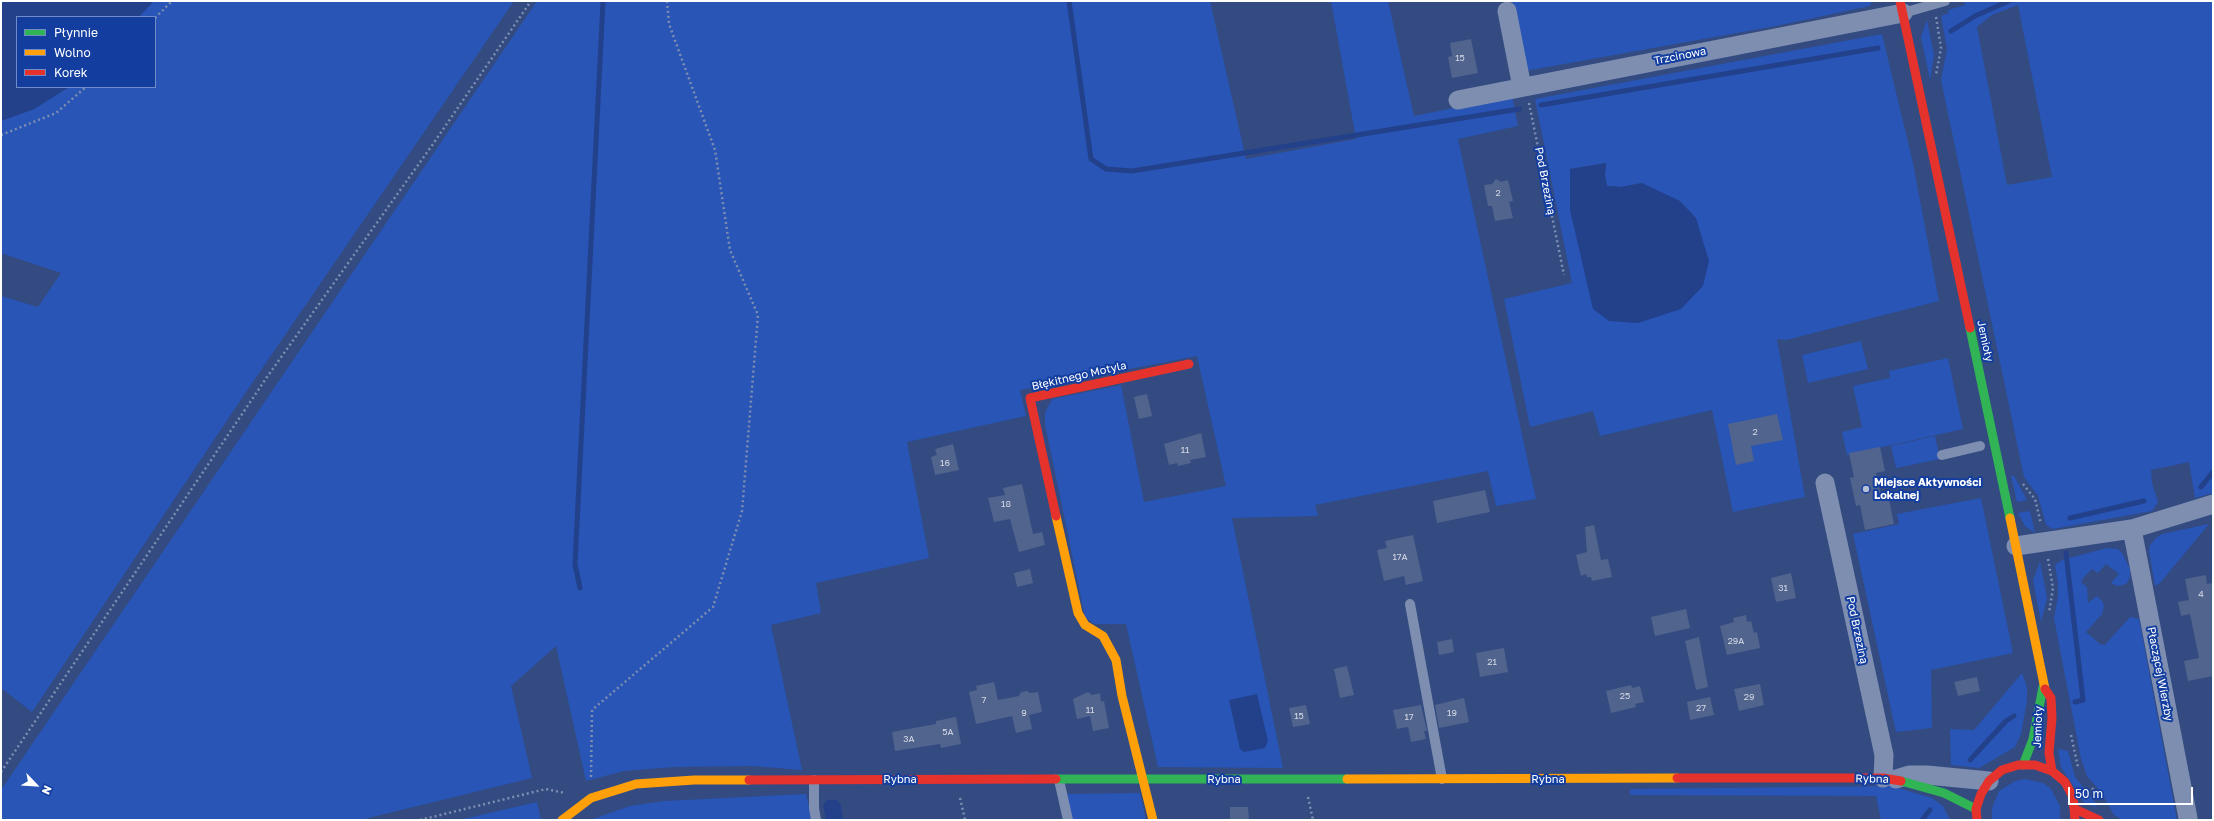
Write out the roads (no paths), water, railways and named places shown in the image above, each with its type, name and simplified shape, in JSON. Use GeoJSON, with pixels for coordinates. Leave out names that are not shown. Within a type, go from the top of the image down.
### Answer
{"type":"FeatureCollection","features":[{"type":"Feature","properties":{"kind":"street","name":"Trzcinowa"},"geometry":{"type":"LineString","coordinates":[[1458,100],[1902,7]]}},
{"type":"Feature","properties":{"kind":"street","name":"Jemioły"},"geometry":{"type":"LineString","coordinates":[[1902,7],[2016,546],[2043,686],[2051,698],[2052,718],[2049,753],[2052,771]]}},
{"type":"Feature","properties":{"kind":"street"},"geometry":{"type":"LineString","coordinates":[[1507,11],[1524,87]]}},
{"type":"Feature","properties":{"kind":"street","name":"Błękitnego Motyla"},"geometry":{"type":"LineString","coordinates":[[1144,779],[1122,696],[1116,660],[1110,646],[1103,636],[1085,625],[1078,613],[1030,398],[1189,364]]}},
{"type":"Feature","properties":{"kind":"street","name":"Pod Brzeziną"},"geometry":{"type":"LineString","coordinates":[[1825,483],[1889,779]]}},
{"type":"Feature","properties":{"kind":"street"},"geometry":{"type":"LineString","coordinates":[[2016,546],[2132,529],[2213,504]]}},
{"type":"Feature","properties":{"kind":"street","name":"Płaczącej Wierzby"},"geometry":{"type":"LineString","coordinates":[[2132,529],[2188,818]]}},
{"type":"Feature","properties":{"kind":"street","name":"Jemioły"},"geometry":{"type":"LineString","coordinates":[[2023,765],[2033,739],[2038,700],[2043,686]]}},
{"type":"Feature","properties":{"kind":"street"},"geometry":{"type":"LineString","coordinates":[[1977,820],[1976,809],[1981,794],[1989,781],[2002,770],[2023,765],[2035,765],[2052,771],[2064,782],[2073,797],[2075,820]]}},
{"type":"Feature","properties":{"kind":"street","name":"Rybna"},"geometry":{"type":"LineString","coordinates":[[562,820],[591,798],[636,784],[694,780],[1889,779],[1909,775],[1927,775],[1989,781]]}},
{"type":"Feature","properties":{"kind":"street"},"geometry":{"type":"LineString","coordinates":[[1144,779],[1154,820]]}},
{"type":"Feature","properties":{"kind":"street","name":"Rybna"},"geometry":{"type":"LineString","coordinates":[[1889,779],[1944,793],[1976,809]]}},
{"type":"Feature","properties":{"kind":"street"},"geometry":{"type":"LineString","coordinates":[[2075,809],[2099,820]]}},
{"type":"Feature","properties":{"kind":"lane"},"geometry":{"type":"LineString","coordinates":[[1902,7],[1945,1]]}},
{"type":"Feature","properties":{"kind":"lane"},"geometry":{"type":"LineString","coordinates":[[1942,455],[1980,446]]}},
{"type":"Feature","properties":{"kind":"lane"},"geometry":{"type":"LineString","coordinates":[[1410,604],[1442,779]]}},
{"type":"Feature","properties":{"kind":"lane"},"geometry":{"type":"LineString","coordinates":[[814,780],[814,808],[816,820]]}},
{"type":"Feature","properties":{"kind":"lane"},"geometry":{"type":"LineString","coordinates":[[1059,780],[1068,820]]}},
{"type":"Feature","properties":{"kind":"waterway"},"geometry":{"type":"LineString","coordinates":[[580,588],[575,564],[603,1]]}},
{"type":"Feature","properties":{"kind":"waterway"},"geometry":{"type":"LineString","coordinates":[[1069,1],[1091,159],[1106,169],[1132,171],[1519,109]]}},
{"type":"Feature","properties":{"kind":"waterway"},"geometry":{"type":"LineString","coordinates":[[1951,31],[1975,16],[2009,1]]}},
{"type":"Feature","properties":{"kind":"waterway"},"geometry":{"type":"LineString","coordinates":[[1541,105],[1878,48]]}},
{"type":"Feature","properties":{"kind":"waterway"},"geometry":{"type":"LineString","coordinates":[[2201,487],[2213,472]]}},
{"type":"Feature","properties":{"kind":"waterway"},"geometry":{"type":"LineString","coordinates":[[2070,518],[2144,501]]}},
{"type":"Feature","properties":{"kind":"waterway"},"geometry":{"type":"LineString","coordinates":[[2066,553],[2083,700],[2075,702]]}},
{"type":"Feature","properties":{"kind":"waterway"},"geometry":{"type":"LineString","coordinates":[[1970,760],[2006,721],[2014,716]]}},
{"type":"Feature","properties":{"kind":"waterway"},"geometry":{"type":"LineString","coordinates":[[1922,820],[1930,810]]}},
{"type":"Feature","properties":{"kind":"place","name":"Miejsce Aktywności Lokalnej"},"geometry":{"type":"Point","coordinates":[1866,489]}}]}
